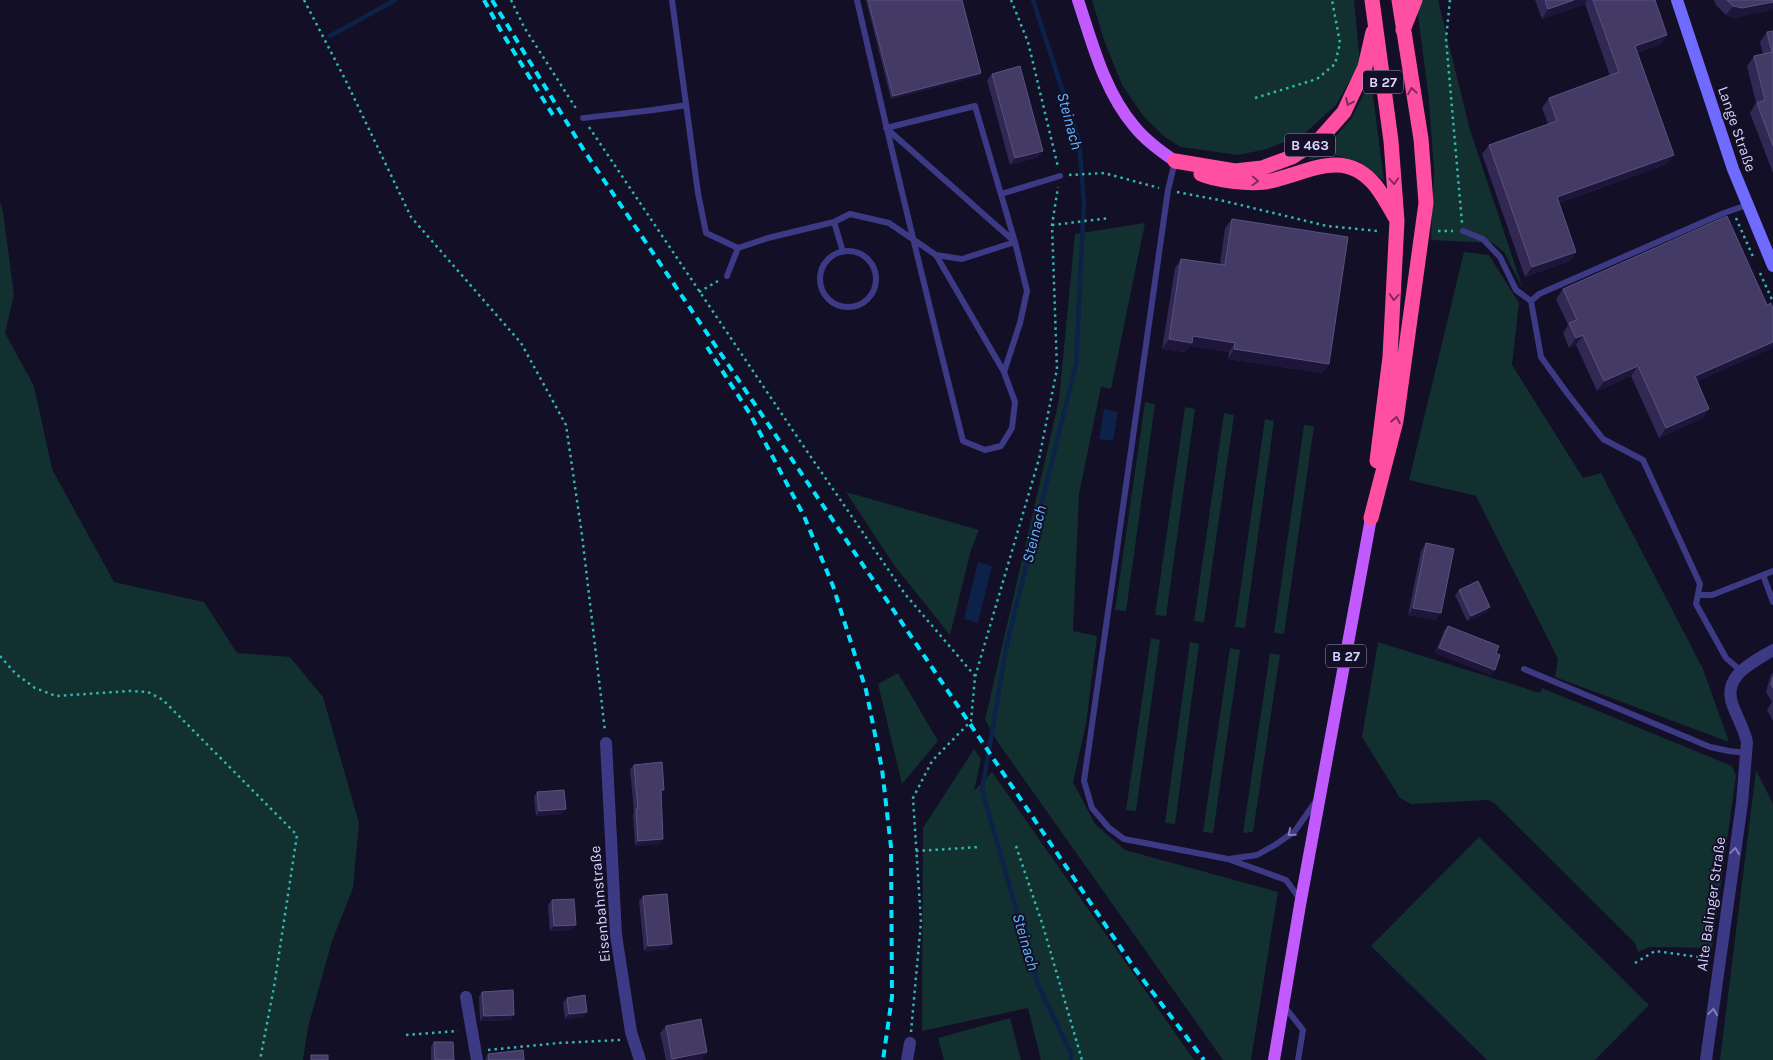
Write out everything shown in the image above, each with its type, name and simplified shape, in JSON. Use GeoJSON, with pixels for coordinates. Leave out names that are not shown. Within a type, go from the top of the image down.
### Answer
{"type":"FeatureCollection","features":[{"type":"Feature","properties":{"kind":"highway","name":"B 27"},"geometry":{"type":"LineString","coordinates":[[1371,518],[1390,357],[1397,249],[1392,141],[1372,0]]}},
{"type":"Feature","properties":{"kind":"highway","name":"B 27"},"geometry":{"type":"LineString","coordinates":[[1371,518],[1396,421],[1426,203],[1421,139],[1402,32],[1399,0]]}},
{"type":"Feature","properties":{"kind":"highway"},"geometry":{"type":"LineString","coordinates":[[1402,32],[1415,0]]}},
{"type":"Feature","properties":{"kind":"highway","name":"B 463"},"geometry":{"type":"LineString","coordinates":[[1175,161],[1235,170],[1262,168],[1292,158],[1320,139],[1344,112],[1365,67],[1375,23]]}},
{"type":"Feature","properties":{"kind":"highway"},"geometry":{"type":"LineString","coordinates":[[1175,161],[1204,175],[1229,180],[1264,182],[1318,166],[1338,164],[1358,171],[1374,184],[1397,221]]}},
{"type":"Feature","properties":{"kind":"main road","name":"B 463"},"geometry":{"type":"LineString","coordinates":[[1078,0],[1112,92],[1134,126],[1156,148],[1175,161]]}},
{"type":"Feature","properties":{"kind":"main road","name":"B 27"},"geometry":{"type":"LineString","coordinates":[[1274,1060],[1300,904],[1371,518]]}},
{"type":"Feature","properties":{"kind":"street","name":"Lange Straße"},"geometry":{"type":"LineString","coordinates":[[1677,0],[1733,169],[1773,266]]}},
{"type":"Feature","properties":{"kind":"street"},"geometry":{"type":"LineString","coordinates":[[1740,670],[1773,650]]}},
{"type":"Feature","properties":{"kind":"street","name":"Alte Balinger Straße"},"geometry":{"type":"LineString","coordinates":[[1706,1060],[1742,804],[1746,756],[1745,735],[1732,706],[1730,694],[1732,681],[1740,670]]}},
{"type":"Feature","properties":{"kind":"street","name":"Eisenbahnstraße"},"geometry":{"type":"LineString","coordinates":[[606,743],[616,935],[631,1032],[640,1060]]}},
{"type":"Feature","properties":{"kind":"street"},"geometry":{"type":"LineString","coordinates":[[466,997],[476,1056]]}},
{"type":"Feature","properties":{"kind":"street"},"geometry":{"type":"LineString","coordinates":[[907,1060],[910,1043]]}},
{"type":"Feature","properties":{"kind":"lane"},"geometry":{"type":"LineString","coordinates":[[672,0],[698,193],[706,233],[738,248],[768,238],[834,222],[850,214],[889,223],[936,255],[962,260],[1015,242]]}},
{"type":"Feature","properties":{"kind":"lane"},"geometry":{"type":"LineString","coordinates":[[857,0],[962,441],[985,450],[1001,446],[1012,428],[1015,402],[1004,372],[936,255]]}},
{"type":"Feature","properties":{"kind":"lane"},"geometry":{"type":"LineString","coordinates":[[583,118],[653,111],[686,105]]}},
{"type":"Feature","properties":{"kind":"lane"},"geometry":{"type":"LineString","coordinates":[[886,128],[975,106],[1015,242],[1027,291],[1020,323],[1004,372]]}},
{"type":"Feature","properties":{"kind":"lane"},"geometry":{"type":"LineString","coordinates":[[886,128],[1015,242]]}},
{"type":"Feature","properties":{"kind":"lane"},"geometry":{"type":"LineString","coordinates":[[1175,161],[1168,190],[1084,781],[1092,808],[1109,828],[1124,839],[1228,859],[1286,880],[1297,895],[1300,904]]}},
{"type":"Feature","properties":{"kind":"lane"},"geometry":{"type":"LineString","coordinates":[[1001,194],[1060,176]]}},
{"type":"Feature","properties":{"kind":"lane"},"geometry":{"type":"LineString","coordinates":[[1531,301],[1539,294],[1724,213],[1747,205]]}},
{"type":"Feature","properties":{"kind":"lane"},"geometry":{"type":"LineString","coordinates":[[834,222],[843,252]]}},
{"type":"Feature","properties":{"kind":"lane"},"geometry":{"type":"LineString","coordinates":[[1463,231],[1483,239],[1500,257],[1516,290],[1531,301],[1541,357],[1603,439],[1643,460],[1700,584],[1696,604],[1726,658],[1740,670]]}},
{"type":"Feature","properties":{"kind":"lane"},"geometry":{"type":"LineString","coordinates":[[727,276],[738,248]]}},
{"type":"Feature","properties":{"kind":"lane"},"geometry":{"type":"LineString","coordinates":[[843,252],[854,252],[864,256],[872,264],[876,274],[876,285],[871,295],[864,303],[853,307],[842,307],[832,303],[825,295],[821,285],[821,274],[825,264],[833,256],[843,252]]}},
{"type":"Feature","properties":{"kind":"lane"},"geometry":{"type":"LineString","coordinates":[[1698,595],[1712,595],[1773,571]]}},
{"type":"Feature","properties":{"kind":"lane"},"geometry":{"type":"LineString","coordinates":[[1763,575],[1773,602]]}},
{"type":"Feature","properties":{"kind":"lane"},"geometry":{"type":"LineString","coordinates":[[1524,669],[1710,746],[1746,756]]}},
{"type":"Feature","properties":{"kind":"lane"},"geometry":{"type":"LineString","coordinates":[[1228,859],[1257,855],[1276,845],[1295,831],[1320,795]]}},
{"type":"Feature","properties":{"kind":"lane"},"geometry":{"type":"LineString","coordinates":[[1283,1006],[1303,1030],[1298,1060]]}},
{"type":"Feature","properties":{"kind":"path"},"geometry":{"type":"LineString","coordinates":[[304,0],[345,79],[411,217],[521,343],[566,425],[583,545],[606,743]]}},
{"type":"Feature","properties":{"kind":"path"},"geometry":{"type":"LineString","coordinates":[[511,0],[524,27],[583,118],[905,594],[975,677]]}},
{"type":"Feature","properties":{"kind":"path"},"geometry":{"type":"LineString","coordinates":[[910,1043],[921,922],[913,798],[932,761],[971,721],[975,677],[1039,459],[1057,369],[1052,225],[1060,176],[1028,42],[1011,0]]}},
{"type":"Feature","properties":{"kind":"path"},"geometry":{"type":"LineString","coordinates":[[1255,98],[1317,78],[1335,64],[1340,43],[1332,0]]}},
{"type":"Feature","properties":{"kind":"path"},"geometry":{"type":"LineString","coordinates":[[1438,231],[1463,231],[1446,39],[1450,0]]}},
{"type":"Feature","properties":{"kind":"path"},"geometry":{"type":"LineString","coordinates":[[1075,175],[1104,173],[1168,190],[1224,201],[1327,226],[1378,231]]}},
{"type":"Feature","properties":{"kind":"path"},"geometry":{"type":"LineString","coordinates":[[1052,225],[1110,218]]}},
{"type":"Feature","properties":{"kind":"path"},"geometry":{"type":"LineString","coordinates":[[700,292],[708,286]]}},
{"type":"Feature","properties":{"kind":"path"},"geometry":{"type":"LineString","coordinates":[[0,656],[22,679],[35,688],[56,696],[129,691],[148,692],[163,700],[297,835],[274,987],[260,1060]]}},
{"type":"Feature","properties":{"kind":"path"},"geometry":{"type":"LineString","coordinates":[[1016,846],[1043,926],[1082,1060]]}},
{"type":"Feature","properties":{"kind":"path"},"geometry":{"type":"LineString","coordinates":[[916,851],[980,847]]}},
{"type":"Feature","properties":{"kind":"path"},"geometry":{"type":"LineString","coordinates":[[1635,963],[1655,951],[1720,960]]}},
{"type":"Feature","properties":{"kind":"path"},"geometry":{"type":"LineString","coordinates":[[406,1035],[472,1029]]}},
{"type":"Feature","properties":{"kind":"path"},"geometry":{"type":"LineString","coordinates":[[476,1056],[559,1043],[634,1040]]}},
{"type":"Feature","properties":{"kind":"green space"},"geometry":{"type":"Polygon","coordinates":[[[1092,0],[1354,0],[1360,63],[1336,105],[1304,134],[1267,149],[1238,155],[1181,147],[1165,137],[1144,117],[1122,85],[1104,40],[1092,0]]]}},
{"type":"Feature","properties":{"kind":"green space"},"geometry":{"type":"Polygon","coordinates":[[[1416,0],[1438,0],[1470,130],[1523,289],[1504,252],[1493,243],[1431,240],[1434,171],[1429,100],[1416,0]]]}},
{"type":"Feature","properties":{"kind":"green space"},"geometry":{"type":"Polygon","coordinates":[[[1371,80],[1384,181],[1360,162],[1334,155],[1307,160],[1326,147],[1351,119],[1371,80]]]}},
{"type":"Feature","properties":{"kind":"green space"},"geometry":{"type":"Polygon","coordinates":[[[0,201],[14,295],[5,333],[34,386],[52,469],[114,582],[204,602],[237,653],[290,657],[323,697],[359,823],[353,888],[332,941],[308,1027],[303,1060],[0,1060],[0,201]]]}},
{"type":"Feature","properties":{"kind":"green space"},"geometry":{"type":"Polygon","coordinates":[[[1145,223],[1111,389],[1101,387],[1079,494],[1073,631],[1097,636],[1086,724],[1073,782],[1095,824],[1125,850],[1278,892],[1251,1060],[1223,1060],[999,744],[985,720],[1059,400],[1075,234],[1145,223]]]}},
{"type":"Feature","properties":{"kind":"green space"},"geometry":{"type":"Polygon","coordinates":[[[1464,252],[1489,255],[1519,303],[1512,365],[1583,478],[1601,473],[1703,669],[1729,742],[1555,677],[1558,659],[1476,496],[1409,480],[1464,252]]]}},
{"type":"Feature","properties":{"kind":"green space"},"geometry":{"type":"Polygon","coordinates":[[[1145,402],[1155,404],[1126,611],[1115,610],[1145,402]]]}},
{"type":"Feature","properties":{"kind":"green space"},"geometry":{"type":"Polygon","coordinates":[[[1185,407],[1195,409],[1166,616],[1155,615],[1185,407]]]}},
{"type":"Feature","properties":{"kind":"green space"},"geometry":{"type":"Polygon","coordinates":[[[1224,413],[1234,415],[1204,622],[1194,621],[1224,413]]]}},
{"type":"Feature","properties":{"kind":"green space"},"geometry":{"type":"Polygon","coordinates":[[[1265,419],[1274,421],[1245,628],[1235,627],[1265,419]]]}},
{"type":"Feature","properties":{"kind":"green space"},"geometry":{"type":"Polygon","coordinates":[[[1304,425],[1314,426],[1284,634],[1274,633],[1304,425]]]}},
{"type":"Feature","properties":{"kind":"green space"},"geometry":{"type":"Polygon","coordinates":[[[846,492],[979,530],[971,550],[950,635],[894,565],[846,492]]]}},
{"type":"Feature","properties":{"kind":"green space"},"geometry":{"type":"Polygon","coordinates":[[[1151,638],[1160,640],[1136,811],[1126,810],[1151,638]]]}},
{"type":"Feature","properties":{"kind":"green space"},"geometry":{"type":"Polygon","coordinates":[[[1190,642],[1199,644],[1175,824],[1165,823],[1190,642]]]}},
{"type":"Feature","properties":{"kind":"green space"},"geometry":{"type":"Polygon","coordinates":[[[1378,642],[1540,693],[1542,688],[1732,766],[1736,776],[1712,948],[1650,947],[1638,952],[1635,943],[1494,803],[1488,800],[1411,804],[1400,798],[1362,737],[1378,642]]]}},
{"type":"Feature","properties":{"kind":"green space"},"geometry":{"type":"Polygon","coordinates":[[[1230,648],[1240,650],[1213,833],[1203,832],[1230,648]]]}},
{"type":"Feature","properties":{"kind":"green space"},"geometry":{"type":"Polygon","coordinates":[[[1270,653],[1280,655],[1253,832],[1243,833],[1270,653]]]}},
{"type":"Feature","properties":{"kind":"green space"},"geometry":{"type":"Polygon","coordinates":[[[898,673],[938,741],[902,784],[878,684],[898,673]]]}},
{"type":"Feature","properties":{"kind":"green space"},"geometry":{"type":"Polygon","coordinates":[[[974,749],[981,759],[974,791],[992,772],[1194,1060],[1041,1060],[1028,1008],[922,1031],[923,828],[974,749]]]}},
{"type":"Feature","properties":{"kind":"green space"},"geometry":{"type":"Polygon","coordinates":[[[1756,770],[1773,804],[1773,1060],[1720,1060],[1756,770]]]}},
{"type":"Feature","properties":{"kind":"green space"},"geometry":{"type":"Polygon","coordinates":[[[1479,837],[1649,1005],[1595,1060],[1487,1060],[1371,946],[1479,837]]]}},
{"type":"Feature","properties":{"kind":"green space"},"geometry":{"type":"Polygon","coordinates":[[[1010,1018],[1021,1060],[944,1060],[938,1038],[1010,1018]]]}},
{"type":"Feature","properties":{"kind":"water"},"geometry":{"type":"Polygon","coordinates":[[[1104,409],[1118,412],[1113,441],[1099,439],[1104,409]]]}},
{"type":"Feature","properties":{"kind":"water"},"geometry":{"type":"Polygon","coordinates":[[[978,562],[992,566],[978,623],[964,619],[978,562]]]}},
{"type":"Feature","properties":{"kind":"building"},"geometry":{"type":"Polygon","coordinates":[[[868,0],[962,0],[981,73],[893,96],[868,0]]]}},
{"type":"Feature","properties":{"kind":"building"},"geometry":{"type":"Polygon","coordinates":[[[1545,0],[1574,0],[1548,9],[1545,0]]]}},
{"type":"Feature","properties":{"kind":"building"},"geometry":{"type":"Polygon","coordinates":[[[1593,0],[1655,0],[1667,35],[1635,46],[1674,155],[1557,197],[1576,252],[1532,267],[1489,145],[1557,121],[1549,98],[1619,72],[1593,0]]]}},
{"type":"Feature","properties":{"kind":"building"},"geometry":{"type":"Polygon","coordinates":[[[1727,0],[1773,0],[1773,2],[1742,8],[1733,6],[1727,0]]]}},
{"type":"Feature","properties":{"kind":"building"},"geometry":{"type":"Polygon","coordinates":[[[1773,31],[1773,146],[1757,103],[1765,100],[1754,56],[1772,52],[1767,32],[1773,31]]]}},
{"type":"Feature","properties":{"kind":"building"},"geometry":{"type":"Polygon","coordinates":[[[1020,66],[1043,151],[1015,158],[992,74],[1020,66]]]}},
{"type":"Feature","properties":{"kind":"building"},"geometry":{"type":"Polygon","coordinates":[[[1727,216],[1767,305],[1771,303],[1773,309],[1773,342],[1695,376],[1709,409],[1666,428],[1638,366],[1604,381],[1583,335],[1576,338],[1569,323],[1577,320],[1563,289],[1727,216]]]}},
{"type":"Feature","properties":{"kind":"building"},"geometry":{"type":"Polygon","coordinates":[[[1232,219],[1348,237],[1329,364],[1234,349],[1235,343],[1193,336],[1192,343],[1169,339],[1181,259],[1225,265],[1232,219]]]}},
{"type":"Feature","properties":{"kind":"building"},"geometry":{"type":"Polygon","coordinates":[[[1426,543],[1454,549],[1441,613],[1413,608],[1426,543]]]}},
{"type":"Feature","properties":{"kind":"building"},"geometry":{"type":"Polygon","coordinates":[[[1478,581],[1490,607],[1471,616],[1459,590],[1478,581]]]}},
{"type":"Feature","properties":{"kind":"building"},"geometry":{"type":"Polygon","coordinates":[[[1448,626],[1499,646],[1496,653],[1500,655],[1495,670],[1439,648],[1448,626]]]}},
{"type":"Feature","properties":{"kind":"building"},"geometry":{"type":"Polygon","coordinates":[[[662,762],[664,790],[661,790],[663,839],[638,841],[636,809],[638,809],[634,765],[662,762]]]}},
{"type":"Feature","properties":{"kind":"building"},"geometry":{"type":"Polygon","coordinates":[[[564,790],[566,809],[539,811],[537,792],[564,790]]]}},
{"type":"Feature","properties":{"kind":"building"},"geometry":{"type":"Polygon","coordinates":[[[667,894],[672,944],[648,946],[643,896],[667,894]]]}},
{"type":"Feature","properties":{"kind":"building"},"geometry":{"type":"Polygon","coordinates":[[[574,899],[576,925],[554,926],[552,900],[574,899]]]}},
{"type":"Feature","properties":{"kind":"building"},"geometry":{"type":"Polygon","coordinates":[[[513,990],[514,1015],[484,1016],[482,992],[513,990]]]}},
{"type":"Feature","properties":{"kind":"building"},"geometry":{"type":"Polygon","coordinates":[[[585,995],[587,1012],[569,1014],[567,998],[585,995]]]}},
{"type":"Feature","properties":{"kind":"building"},"geometry":{"type":"Polygon","coordinates":[[[701,1019],[707,1052],[672,1059],[666,1026],[701,1019]]]}},
{"type":"Feature","properties":{"kind":"building"},"geometry":{"type":"Polygon","coordinates":[[[434,1042],[453,1042],[454,1060],[435,1060],[434,1042]]]}},
{"type":"Feature","properties":{"kind":"building"},"geometry":{"type":"Polygon","coordinates":[[[523,1050],[524,1060],[489,1060],[488,1054],[523,1050]]]}},
{"type":"Feature","properties":{"kind":"building"},"geometry":{"type":"Polygon","coordinates":[[[311,1055],[328,1055],[328,1060],[311,1060],[311,1055]]]}},
{"type":"Feature","properties":{"kind":"waterway"},"geometry":{"type":"LineString","coordinates":[[330,36],[395,0]]}},
{"type":"Feature","properties":{"kind":"waterway","name":"Steinach"},"geometry":{"type":"LineString","coordinates":[[1033,0],[1079,141],[1084,202],[1076,364],[1007,644],[982,790],[1038,985],[1071,1053],[1071,1060]]}},
{"type":"Feature","properties":{"kind":"railway"},"geometry":{"type":"LineString","coordinates":[[484,0],[556,120]]}},
{"type":"Feature","properties":{"kind":"railway"},"geometry":{"type":"LineString","coordinates":[[492,0],[585,152],[1135,969],[1204,1060]]}},
{"type":"Feature","properties":{"kind":"railway"},"geometry":{"type":"LineString","coordinates":[[707,347],[750,414],[804,516],[833,586],[866,690],[882,769],[891,847],[892,997],[883,1060]]}}]}
